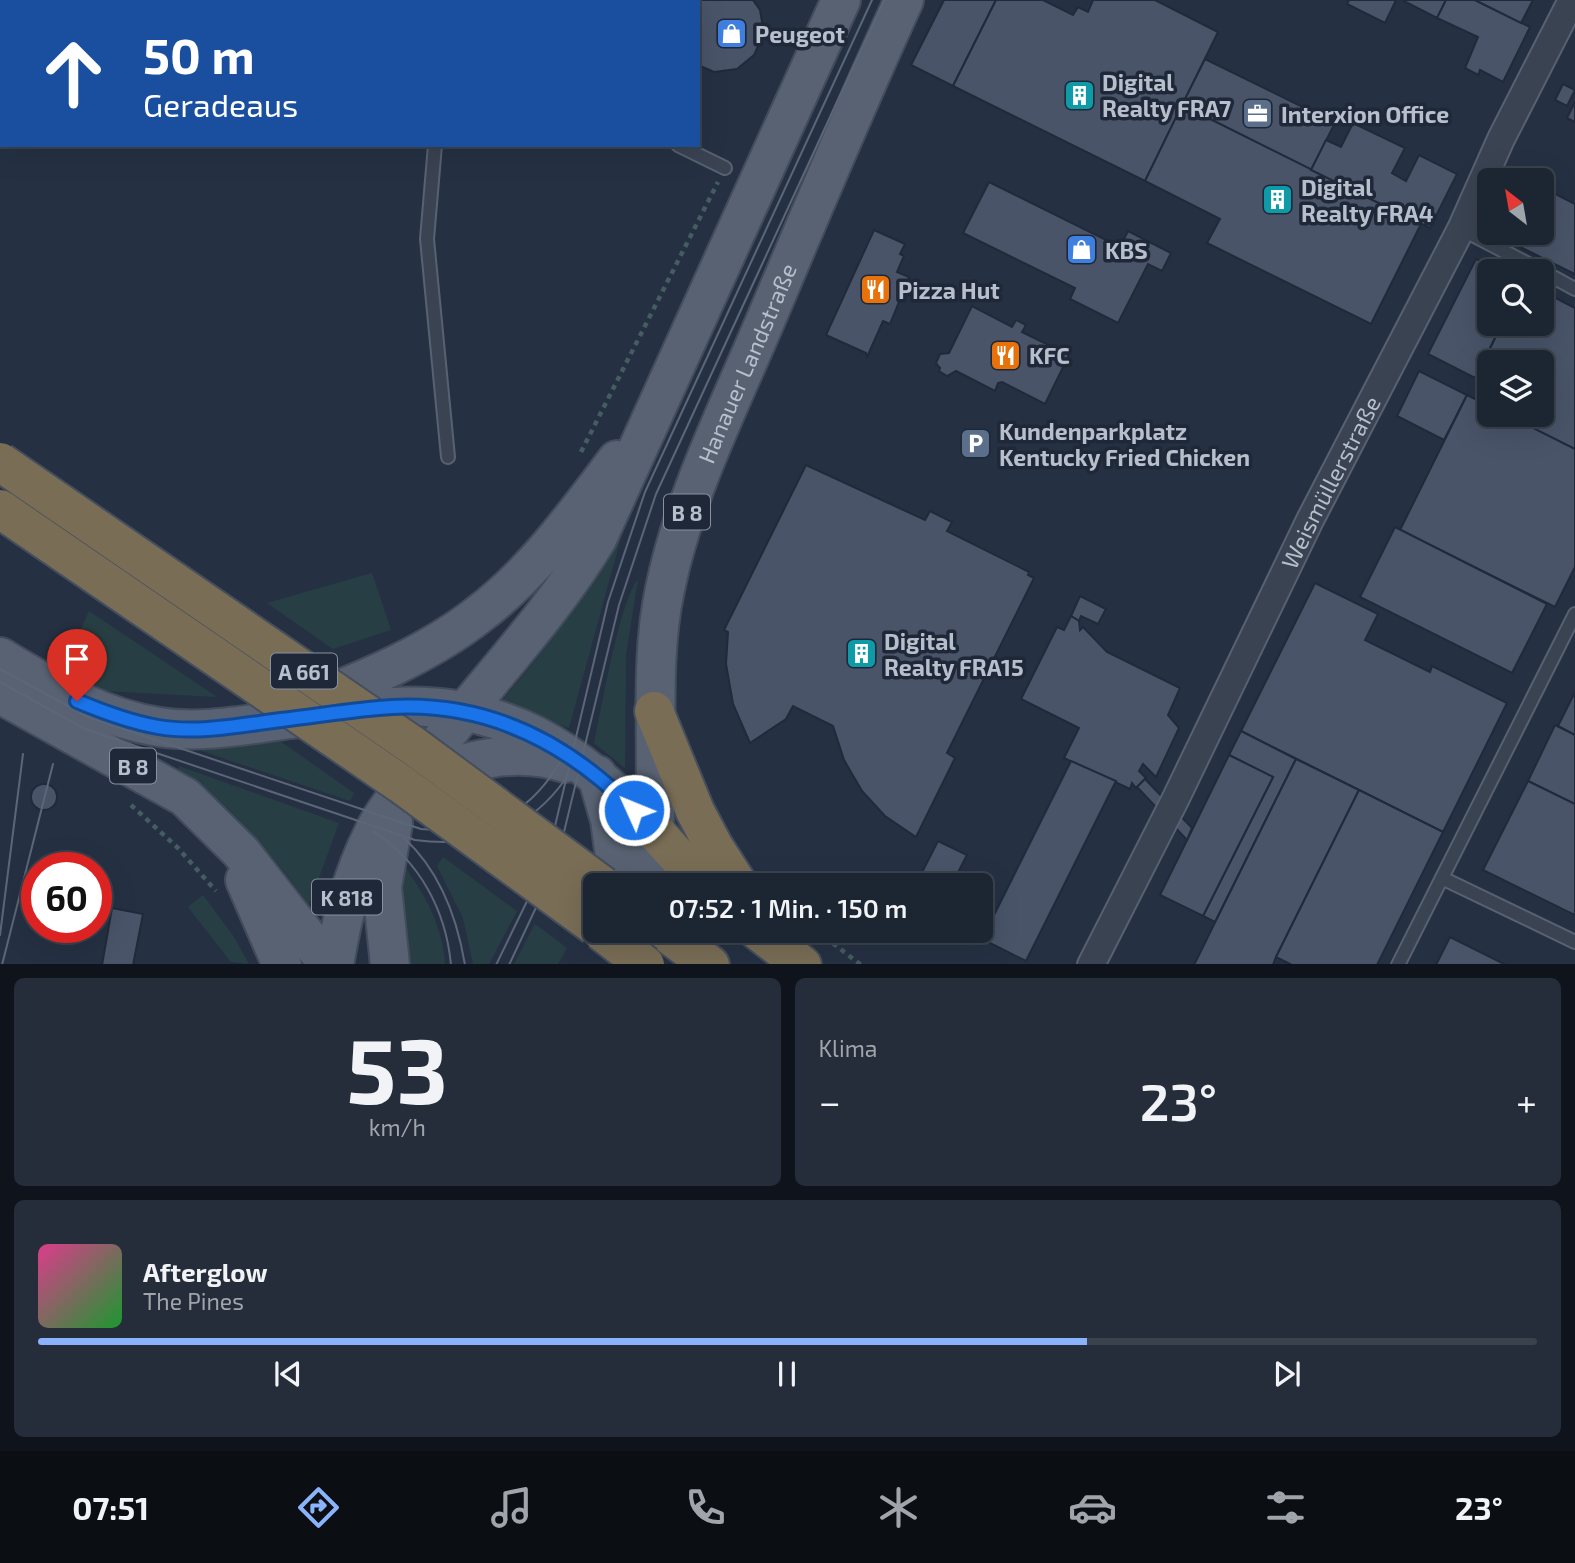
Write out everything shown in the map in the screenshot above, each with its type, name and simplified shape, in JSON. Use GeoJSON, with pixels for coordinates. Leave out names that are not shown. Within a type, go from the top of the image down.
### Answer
{"type":"FeatureCollection","features":[{"type":"Feature","properties":{"kind":"highway","name":"A 661"},"geometry":{"type":"LineString","coordinates":[[0,462],[415,747],[585,873]]}},
{"type":"Feature","properties":{"kind":"highway","name":"A 661"},"geometry":{"type":"LineString","coordinates":[[0,509],[401,784],[583,917]]}},
{"type":"Feature","properties":{"kind":"highway"},"geometry":{"type":"LineString","coordinates":[[653,710],[695,811],[731,873]]}},
{"type":"Feature","properties":{"kind":"highway"},"geometry":{"type":"LineString","coordinates":[[652,828],[692,873]]}},
{"type":"Feature","properties":{"kind":"highway"},"geometry":{"type":"LineString","coordinates":[[680,943],[709,964]]}},
{"type":"Feature","properties":{"kind":"highway"},"geometry":{"type":"LineString","coordinates":[[774,943],[802,964]]}},
{"type":"Feature","properties":{"kind":"highway"},"geometry":{"type":"LineString","coordinates":[[786,943],[811,964]]}},
{"type":"Feature","properties":{"kind":"main road"},"geometry":{"type":"LineString","coordinates":[[652,828],[597,775],[559,747],[536,734],[464,711],[537,627],[575,577],[597,539],[841,0]]}},
{"type":"Feature","properties":{"kind":"main road","name":"Hanauer Landstraße"},"geometry":{"type":"LineString","coordinates":[[652,828],[653,710],[657,641],[675,544],[716,435],[862,91],[904,0]]}},
{"type":"Feature","properties":{"kind":"main road"},"geometry":{"type":"LineString","coordinates":[[225,727],[284,713],[320,698],[411,656],[478,615],[531,567],[565,529],[649,420]]}},
{"type":"Feature","properties":{"kind":"main road","name":"B 8"},"geometry":{"type":"LineString","coordinates":[[0,657],[48,704],[167,785],[216,825],[329,964]]}},
{"type":"Feature","properties":{"kind":"main road","name":"B 8"},"geometry":{"type":"LineString","coordinates":[[0,694],[101,711],[159,727],[225,727],[390,707],[464,711]]}},
{"type":"Feature","properties":{"kind":"main road","name":"K 818"},"geometry":{"type":"LineString","coordinates":[[334,964],[345,904],[358,865],[376,827],[464,711]]}},
{"type":"Feature","properties":{"kind":"main road"},"geometry":{"type":"LineString","coordinates":[[390,964],[382,913],[383,874],[405,788],[464,763],[522,755],[543,757],[597,775]]}},
{"type":"Feature","properties":{"kind":"main road"},"geometry":{"type":"LineString","coordinates":[[597,775],[608,810],[618,873]]}},
{"type":"Feature","properties":{"kind":"main road"},"geometry":{"type":"LineString","coordinates":[[216,825],[282,964]]}},
{"type":"Feature","properties":{"kind":"main road","name":"B 8"},"geometry":{"type":"LineString","coordinates":[[647,873],[652,828]]}},
{"type":"Feature","properties":{"kind":"street","name":"Weismüllerstraße"},"geometry":{"type":"LineString","coordinates":[[1091,964],[1175,800],[1310,520],[1461,229],[1501,139],[1572,0]]}},
{"type":"Feature","properties":{"kind":"lane"},"geometry":{"type":"LineString","coordinates":[[435,147],[427,239],[448,457]]}},
{"type":"Feature","properties":{"kind":"lane"},"geometry":{"type":"LineString","coordinates":[[682,147],[725,168]]}},
{"type":"Feature","properties":{"kind":"lane"},"geometry":{"type":"LineString","coordinates":[[1461,229],[1519,259]]}},
{"type":"Feature","properties":{"kind":"lane"},"geometry":{"type":"LineString","coordinates":[[1554,278],[1575,289]]}},
{"type":"Feature","properties":{"kind":"lane"},"geometry":{"type":"LineString","coordinates":[[1398,964],[1575,614]]}},
{"type":"Feature","properties":{"kind":"lane"},"geometry":{"type":"LineString","coordinates":[[1442,878],[1575,942]]}},
{"type":"Feature","properties":{"kind":"path"},"geometry":{"type":"LineString","coordinates":[[603,430],[595,426],[715,187]]}},
{"type":"Feature","properties":{"kind":"path"},"geometry":{"type":"LineString","coordinates":[[146,818],[178,848],[222,899]]}},
{"type":"Feature","properties":{"kind":"path"},"geometry":{"type":"LineString","coordinates":[[833,943],[861,964]]}},
{"type":"Feature","properties":{"kind":"green space"},"geometry":{"type":"Polygon","coordinates":[[[622,534],[569,728],[500,703],[565,621],[622,534]]]}},
{"type":"Feature","properties":{"kind":"green space"},"geometry":{"type":"Polygon","coordinates":[[[372,573],[391,630],[333,649],[267,603],[372,573]]]}},
{"type":"Feature","properties":{"kind":"green space"},"geometry":{"type":"Polygon","coordinates":[[[638,579],[626,655],[625,768],[594,743],[618,632],[631,591],[638,579]]]}},
{"type":"Feature","properties":{"kind":"green space"},"geometry":{"type":"Polygon","coordinates":[[[89,611],[217,697],[104,691],[61,673],[89,611]]]}},
{"type":"Feature","properties":{"kind":"green space"},"geometry":{"type":"Polygon","coordinates":[[[273,736],[354,793],[350,801],[184,745],[273,736]]]}},
{"type":"Feature","properties":{"kind":"green space"},"geometry":{"type":"Polygon","coordinates":[[[179,766],[339,823],[309,905],[250,832],[216,799],[178,770],[179,766]]]}},
{"type":"Feature","properties":{"kind":"green space"},"geometry":{"type":"Polygon","coordinates":[[[443,857],[517,911],[489,964],[473,964],[463,918],[437,866],[443,857]]]}},
{"type":"Feature","properties":{"kind":"green space"},"geometry":{"type":"Polygon","coordinates":[[[403,864],[432,911],[445,964],[409,964],[397,907],[403,864]]]}},
{"type":"Feature","properties":{"kind":"green space"},"geometry":{"type":"Polygon","coordinates":[[[203,895],[234,937],[249,964],[231,962],[188,907],[203,895]]]}},
{"type":"Feature","properties":{"kind":"green space"},"geometry":{"type":"Polygon","coordinates":[[[535,924],[567,948],[558,964],[514,964],[535,924]]]}},
{"type":"Feature","properties":{"kind":"building"},"geometry":{"type":"Polygon","coordinates":[[[700,0],[753,0],[760,10],[764,33],[754,55],[737,69],[714,72],[700,66],[700,0]]]}},
{"type":"Feature","properties":{"kind":"building"},"geometry":{"type":"Polygon","coordinates":[[[944,0],[996,0],[953,86],[911,65],[944,0]]]}},
{"type":"Feature","properties":{"kind":"building","name":"Digital Realty FRA7"},"geometry":{"type":"Polygon","coordinates":[[[996,0],[1043,0],[1073,15],[1078,7],[1088,12],[1093,0],[1155,0],[1218,32],[1145,181],[953,86],[996,0]]]}},
{"type":"Feature","properties":{"kind":"building"},"geometry":{"type":"Polygon","coordinates":[[[1349,0],[1396,0],[1385,23],[1347,4],[1349,0]]]}},
{"type":"Feature","properties":{"kind":"building"},"geometry":{"type":"Polygon","coordinates":[[[1402,0],[1446,0],[1437,18],[1402,0]]]}},
{"type":"Feature","properties":{"kind":"building"},"geometry":{"type":"Polygon","coordinates":[[[1446,0],[1475,0],[1530,27],[1503,82],[1480,70],[1478,75],[1465,68],[1478,37],[1437,18],[1446,0]]]}},
{"type":"Feature","properties":{"kind":"building"},"geometry":{"type":"Polygon","coordinates":[[[1475,0],[1533,0],[1521,23],[1475,0]]]}},
{"type":"Feature","properties":{"kind":"building","name":"Interxion Office"},"geometry":{"type":"Polygon","coordinates":[[[1205,59],[1335,123],[1311,170],[1182,105],[1205,59]]]}},
{"type":"Feature","properties":{"kind":"building"},"geometry":{"type":"Polygon","coordinates":[[[1563,84],[1575,90],[1567,106],[1555,100],[1563,84]]]}},
{"type":"Feature","properties":{"kind":"building"},"geometry":{"type":"Polygon","coordinates":[[[1575,102],[1575,122],[1567,118],[1575,102]]]}},
{"type":"Feature","properties":{"kind":"building","name":"Digital Realty FRA4"},"geometry":{"type":"Polygon","coordinates":[[[1182,105],[1421,224],[1371,324],[1207,243],[1220,219],[1145,181],[1182,105]]]}},
{"type":"Feature","properties":{"kind":"building"},"geometry":{"type":"Polygon","coordinates":[[[1353,123],[1405,148],[1392,173],[1406,181],[1419,155],[1457,174],[1430,228],[1311,170],[1326,140],[1341,147],[1353,123]]]}},
{"type":"Feature","properties":{"kind":"building","name":"KBS"},"geometry":{"type":"Polygon","coordinates":[[[989,182],[1120,247],[1128,231],[1171,253],[1162,271],[1148,264],[1118,323],[1070,299],[1075,288],[963,233],[989,182]]]}},
{"type":"Feature","properties":{"kind":"building"},"geometry":{"type":"Polygon","coordinates":[[[1554,193],[1575,204],[1575,274],[1554,264],[1554,259],[1545,259],[1516,245],[1554,245],[1554,193]]]}},
{"type":"Feature","properties":{"kind":"building","name":"Pizza Hut"},"geometry":{"type":"Polygon","coordinates":[[[874,230],[905,244],[900,254],[904,256],[897,272],[909,277],[890,324],[883,321],[867,357],[866,353],[826,335],[874,230]]]}},
{"type":"Feature","properties":{"kind":"building"},"geometry":{"type":"Polygon","coordinates":[[[1477,259],[1477,336],[1496,336],[1489,350],[1477,350],[1475,378],[1428,354],[1477,259]]]}},
{"type":"Feature","properties":{"kind":"building"},"geometry":{"type":"Polygon","coordinates":[[[1554,297],[1575,308],[1575,449],[1531,427],[1554,427],[1554,350],[1489,350],[1496,336],[1554,336],[1554,297]]]}},
{"type":"Feature","properties":{"kind":"building","name":"KFC"},"geometry":{"type":"Polygon","coordinates":[[[972,306],[1012,327],[1016,320],[1026,325],[1022,332],[1069,355],[1045,404],[1002,382],[998,383],[995,391],[956,371],[947,376],[939,371],[936,363],[940,354],[949,353],[972,306]]]}},
{"type":"Feature","properties":{"kind":"building"},"geometry":{"type":"Polygon","coordinates":[[[1419,371],[1467,395],[1444,440],[1397,416],[1419,371]]]}},
{"type":"Feature","properties":{"kind":"building"},"geometry":{"type":"Polygon","coordinates":[[[1467,395],[1477,400],[1477,427],[1531,427],[1575,449],[1575,567],[1555,607],[1400,530],[1467,395]]]}},
{"type":"Feature","properties":{"kind":"building","name":"Digital Realty FRA15"},"geometry":{"type":"Polygon","coordinates":[[[806,465],[925,520],[930,511],[952,522],[947,531],[1029,572],[1028,575],[1034,578],[947,753],[955,758],[916,837],[885,816],[862,791],[844,760],[833,726],[793,706],[786,719],[750,743],[733,704],[726,664],[728,632],[724,630],[806,465]]]}},
{"type":"Feature","properties":{"kind":"building"},"geometry":{"type":"Polygon","coordinates":[[[1395,527],[1547,604],[1512,673],[1360,597],[1395,527]]]}},
{"type":"Feature","properties":{"kind":"building"},"geometry":{"type":"Polygon","coordinates":[[[1315,583],[1378,614],[1365,640],[1430,672],[1432,666],[1507,703],[1443,832],[1241,731],[1315,583]]]}},
{"type":"Feature","properties":{"kind":"building"},"geometry":{"type":"Polygon","coordinates":[[[1080,596],[1106,609],[1098,624],[1081,616],[1079,621],[1071,616],[1080,596]]]}},
{"type":"Feature","properties":{"kind":"building"},"geometry":{"type":"Polygon","coordinates":[[[1071,616],[1079,621],[1080,630],[1083,627],[1107,652],[1180,688],[1168,715],[1179,728],[1156,777],[1143,764],[1139,771],[1146,778],[1136,788],[1132,783],[1130,789],[1064,758],[1079,728],[1021,699],[1057,627],[1064,630],[1071,616]]]}},
{"type":"Feature","properties":{"kind":"building"},"geometry":{"type":"Polygon","coordinates":[[[1575,692],[1575,735],[1558,726],[1575,692]]]}},
{"type":"Feature","properties":{"kind":"building"},"geometry":{"type":"Polygon","coordinates":[[[1555,725],[1575,735],[1575,804],[1528,781],[1555,725]]]}},
{"type":"Feature","properties":{"kind":"building"},"geometry":{"type":"Polygon","coordinates":[[[1241,731],[1296,759],[1215,922],[1203,916],[1273,777],[1229,755],[1241,731]]]}},
{"type":"Feature","properties":{"kind":"building"},"geometry":{"type":"Polygon","coordinates":[[[1229,755],[1273,777],[1203,916],[1160,895],[1229,755]]]}},
{"type":"Feature","properties":{"kind":"building"},"geometry":{"type":"Polygon","coordinates":[[[1296,759],[1359,790],[1273,964],[1194,964],[1296,759]]]}},
{"type":"Feature","properties":{"kind":"building"},"geometry":{"type":"Polygon","coordinates":[[[1071,761],[1116,781],[1026,961],[990,943],[993,943],[993,917],[1071,761]]]}},
{"type":"Feature","properties":{"kind":"building"},"geometry":{"type":"Polygon","coordinates":[[[1145,779],[1192,828],[1187,840],[1137,787],[1145,779]]]}},
{"type":"Feature","properties":{"kind":"building"},"geometry":{"type":"Polygon","coordinates":[[[1528,781],[1575,804],[1575,915],[1483,870],[1528,781]]]}},
{"type":"Feature","properties":{"kind":"building"},"geometry":{"type":"Polygon","coordinates":[[[44,784],[53,788],[57,797],[53,806],[44,810],[35,806],[31,797],[35,788],[44,784]]]}},
{"type":"Feature","properties":{"kind":"building"},"geometry":{"type":"Polygon","coordinates":[[[1359,790],[1443,832],[1377,964],[1290,964],[1276,957],[1359,790]]]}},
{"type":"Feature","properties":{"kind":"building"},"geometry":{"type":"Polygon","coordinates":[[[938,841],[967,855],[958,873],[922,873],[938,841]]]}},
{"type":"Feature","properties":{"kind":"building"},"geometry":{"type":"Polygon","coordinates":[[[112,908],[143,914],[133,964],[102,964],[106,943],[112,943],[112,908]]]}},
{"type":"Feature","properties":{"kind":"building"},"geometry":{"type":"Polygon","coordinates":[[[1450,937],[1504,964],[1436,964],[1450,937]]]}},
{"type":"Feature","properties":{"kind":"tram line"},"geometry":{"type":"LineString","coordinates":[[496,964],[531,893],[555,826],[608,602],[645,492],[872,0]]}},
{"type":"Feature","properties":{"kind":"tram line"},"geometry":{"type":"LineString","coordinates":[[509,964],[556,865],[619,605],[656,494],[884,0]]}},
{"type":"Feature","properties":{"kind":"tram line"},"geometry":{"type":"LineString","coordinates":[[0,669],[90,718],[421,829],[470,828],[491,823],[510,814],[528,802],[543,787],[569,745]]}},
{"type":"Feature","properties":{"kind":"tram line"},"geometry":{"type":"LineString","coordinates":[[0,682],[85,729],[415,840],[458,841],[498,833],[534,813],[564,781]]}},
{"type":"Feature","properties":{"kind":"tram line"},"geometry":{"type":"LineString","coordinates":[[0,935],[23,754]]}},
{"type":"Feature","properties":{"kind":"tram line"},"geometry":{"type":"LineString","coordinates":[[2,964],[53,764]]}},
{"type":"Feature","properties":{"kind":"tram line"},"geometry":{"type":"LineString","coordinates":[[373,831],[404,857],[428,889],[443,926],[451,964]]}},
{"type":"Feature","properties":{"kind":"tram line"},"geometry":{"type":"LineString","coordinates":[[404,838],[428,865],[445,896],[452,912],[465,964]]}},
{"type":"Feature","properties":{"kind":"place","name":"Peugeot"},"geometry":{"type":"Point","coordinates":[732,34]}},
{"type":"Feature","properties":{"kind":"place","name":"Digital Realty FRA7"},"geometry":{"type":"Point","coordinates":[1079,95]}},
{"type":"Feature","properties":{"kind":"place","name":"Interxion Office"},"geometry":{"type":"Point","coordinates":[1258,114]}},
{"type":"Feature","properties":{"kind":"place","name":"Digital Realty FRA4"},"geometry":{"type":"Point","coordinates":[1278,200]}},
{"type":"Feature","properties":{"kind":"place","name":"KBS"},"geometry":{"type":"Point","coordinates":[1082,250]}},
{"type":"Feature","properties":{"kind":"place","name":"Pizza Hut"},"geometry":{"type":"Point","coordinates":[875,290]}},
{"type":"Feature","properties":{"kind":"place","name":"KFC"},"geometry":{"type":"Point","coordinates":[1006,355]}},
{"type":"Feature","properties":{"kind":"place","name":"Kundenparkplatz Kentucky Fried Chicken"},"geometry":{"type":"Point","coordinates":[976,444]}},
{"type":"Feature","properties":{"kind":"place","name":"Digital Realty FRA15"},"geometry":{"type":"Point","coordinates":[861,654]}},
{"type":"Feature","properties":{"kind":"route"},"geometry":{"type":"LineString","coordinates":[[77,701],[131,721],[187,729],[225,727],[390,707],[415,706],[464,711],[513,725],[553,743],[597,775],[634,810]]}}]}
